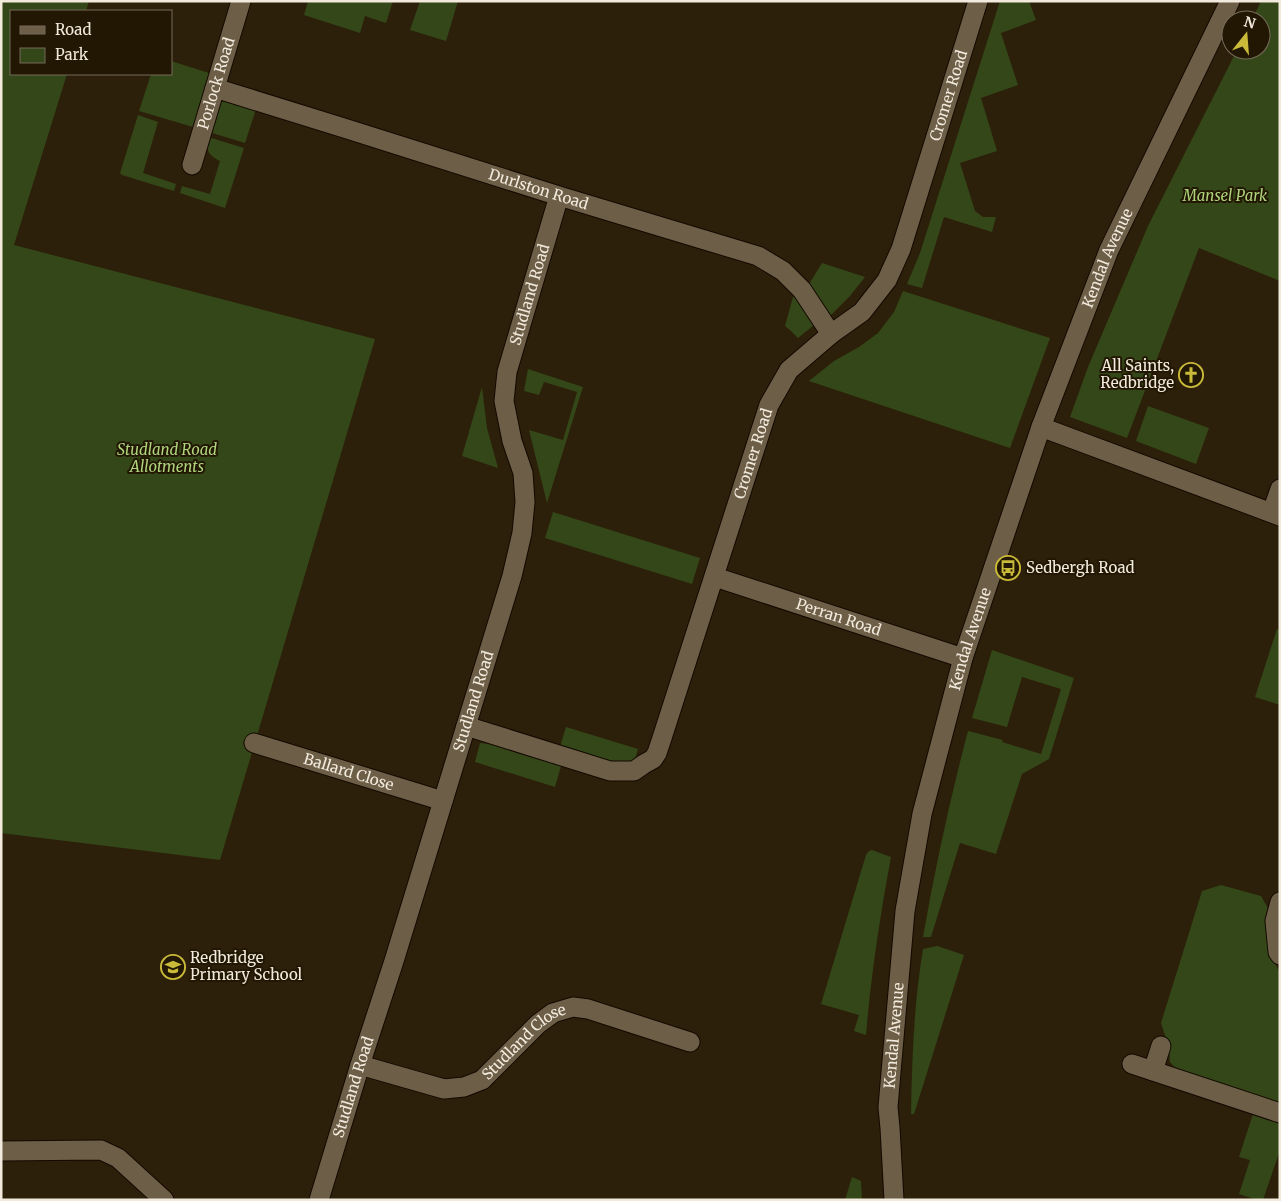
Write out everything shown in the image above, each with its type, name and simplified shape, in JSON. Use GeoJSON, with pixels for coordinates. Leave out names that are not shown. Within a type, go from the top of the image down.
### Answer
{"type":"FeatureCollection","features":[{"type":"Feature","properties":{"kind":"street","name":"Porlock Road"},"geometry":{"type":"LineString","coordinates":[[192,165],[241,1]]}},
{"type":"Feature","properties":{"kind":"street","name":"Cromer Road"},"geometry":{"type":"LineString","coordinates":[[466,726],[610,771],[634,771],[653,759],[662,738],[770,405],[789,370],[831,334],[862,312],[887,280],[901,249],[978,1]]}},
{"type":"Feature","properties":{"kind":"street","name":"Kendal Avenue"},"geometry":{"type":"LineString","coordinates":[[894,1200],[888,1107],[905,911],[922,814],[963,658],[1041,427],[1109,250],[1230,1]]}},
{"type":"Feature","properties":{"kind":"street","name":"Durlston Road"},"geometry":{"type":"LineString","coordinates":[[215,88],[758,256],[783,271],[802,290],[831,334]]}},
{"type":"Feature","properties":{"kind":"street","name":"Studland Road"},"geometry":{"type":"LineString","coordinates":[[319,1200],[512,576],[522,533],[525,502],[523,473],[512,441],[504,401],[507,372],[559,196]]}},
{"type":"Feature","properties":{"kind":"street"},"geometry":{"type":"LineString","coordinates":[[1041,427],[1276,514],[1280,489]]}},
{"type":"Feature","properties":{"kind":"street","name":"Perran Road"},"geometry":{"type":"LineString","coordinates":[[714,577],[963,658]]}},
{"type":"Feature","properties":{"kind":"street","name":"Ballard Close"},"geometry":{"type":"LineString","coordinates":[[254,743],[443,801]]}},
{"type":"Feature","properties":{"kind":"street"},"geometry":{"type":"LineString","coordinates":[[1280,902],[1275,921],[1278,952],[1280,955]]}},
{"type":"Feature","properties":{"kind":"street","name":"Studland Close"},"geometry":{"type":"LineString","coordinates":[[360,1065],[444,1089],[464,1087],[482,1080],[538,1024],[553,1013],[572,1007],[588,1009],[690,1042]]}},
{"type":"Feature","properties":{"kind":"street"},"geometry":{"type":"LineString","coordinates":[[1153,1071],[1161,1046]]}},
{"type":"Feature","properties":{"kind":"street"},"geometry":{"type":"LineString","coordinates":[[1132,1064],[1280,1113]]}},
{"type":"Feature","properties":{"kind":"street"},"geometry":{"type":"LineString","coordinates":[[1,1151],[101,1150],[118,1158],[164,1200]]}},
{"type":"Feature","properties":{"kind":"green space","name":"Studland Road Allotments"},"geometry":{"type":"Polygon","coordinates":[[[1,1],[89,1],[86,10],[10,10],[10,75],[67,75],[14,245],[375,339],[220,860],[1,833],[1,1]]]}},
{"type":"Feature","properties":{"kind":"green space"},"geometry":{"type":"Polygon","coordinates":[[[308,1],[393,1],[386,23],[365,16],[360,33],[304,15],[308,1]]]}},
{"type":"Feature","properties":{"kind":"green space"},"geometry":{"type":"Polygon","coordinates":[[[420,1],[458,1],[446,41],[410,30],[420,1]]]}},
{"type":"Feature","properties":{"kind":"green space"},"geometry":{"type":"Polygon","coordinates":[[[1000,1],[1029,1],[1036,20],[1001,33],[1018,85],[981,98],[997,151],[960,163],[975,211],[983,217],[996,217],[992,232],[944,217],[922,288],[907,284],[920,253],[1000,1]]]}},
{"type":"Feature","properties":{"kind":"green space","name":"Mansel Park"},"geometry":{"type":"Polygon","coordinates":[[[1261,1],[1280,1],[1280,281],[1199,248],[1127,438],[1070,417],[1088,367],[1148,226],[1232,60],[1271,60],[1271,10],[1257,10],[1261,1]]]}},
{"type":"Feature","properties":{"kind":"green space"},"geometry":{"type":"Polygon","coordinates":[[[172,61],[209,73],[193,127],[139,111],[151,75],[172,75],[172,61]]]}},
{"type":"Feature","properties":{"kind":"green space"},"geometry":{"type":"Polygon","coordinates":[[[228,100],[256,109],[245,143],[209,132],[219,104],[228,100]]]}},
{"type":"Feature","properties":{"kind":"green space"},"geometry":{"type":"Polygon","coordinates":[[[138,115],[158,122],[143,173],[176,184],[174,191],[120,173],[138,115]]]}},
{"type":"Feature","properties":{"kind":"green space"},"geometry":{"type":"Polygon","coordinates":[[[208,137],[244,148],[225,208],[180,193],[182,186],[210,194],[220,161],[209,152],[207,145],[208,137]]]}},
{"type":"Feature","properties":{"kind":"green space"},"geometry":{"type":"Polygon","coordinates":[[[822,263],[865,277],[831,315],[826,313],[808,286],[822,263]]]}},
{"type":"Feature","properties":{"kind":"green space"},"geometry":{"type":"Polygon","coordinates":[[[903,291],[1050,338],[1010,448],[809,381],[834,361],[859,347],[878,333],[894,312],[903,291]]]}},
{"type":"Feature","properties":{"kind":"green space"},"geometry":{"type":"Polygon","coordinates":[[[796,295],[814,325],[798,338],[785,326],[793,297],[796,295]]]}},
{"type":"Feature","properties":{"kind":"green space"},"geometry":{"type":"Polygon","coordinates":[[[528,369],[583,387],[547,503],[529,430],[563,440],[577,392],[544,382],[539,395],[524,391],[528,369]]]}},
{"type":"Feature","properties":{"kind":"green space"},"geometry":{"type":"Polygon","coordinates":[[[482,387],[487,428],[498,468],[462,456],[482,387]]]}},
{"type":"Feature","properties":{"kind":"green space"},"geometry":{"type":"Polygon","coordinates":[[[1148,406],[1209,428],[1196,464],[1136,441],[1148,406]]]}},
{"type":"Feature","properties":{"kind":"green space"},"geometry":{"type":"Polygon","coordinates":[[[553,512],[700,558],[692,584],[545,538],[553,512]]]}},
{"type":"Feature","properties":{"kind":"green space"},"geometry":{"type":"Polygon","coordinates":[[[1277,629],[1280,630],[1280,705],[1255,697],[1277,629]]]}},
{"type":"Feature","properties":{"kind":"green space"},"geometry":{"type":"Polygon","coordinates":[[[992,650],[1074,678],[1049,759],[1022,774],[996,854],[960,843],[931,937],[923,937],[943,834],[968,731],[1003,740],[1002,742],[1041,754],[1061,689],[1022,677],[1007,727],[972,718],[992,650]]]}},
{"type":"Feature","properties":{"kind":"green space"},"geometry":{"type":"Polygon","coordinates":[[[566,727],[638,749],[634,762],[616,765],[560,747],[566,727]]]}},
{"type":"Feature","properties":{"kind":"green space"},"geometry":{"type":"Polygon","coordinates":[[[480,743],[561,766],[555,787],[475,762],[480,743]]]}},
{"type":"Feature","properties":{"kind":"green space"},"geometry":{"type":"Polygon","coordinates":[[[872,850],[891,857],[876,946],[866,1035],[854,1031],[859,1015],[821,1004],[866,855],[872,850]]]}},
{"type":"Feature","properties":{"kind":"green space"},"geometry":{"type":"Polygon","coordinates":[[[1221,885],[1261,896],[1269,910],[1273,960],[1280,973],[1280,1105],[1177,1070],[1170,1062],[1169,1048],[1161,1023],[1202,891],[1221,885]]]}},
{"type":"Feature","properties":{"kind":"green space"},"geometry":{"type":"Polygon","coordinates":[[[937,946],[964,955],[914,1114],[911,1114],[914,1031],[923,949],[937,946]]]}},
{"type":"Feature","properties":{"kind":"green space"},"geometry":{"type":"Polygon","coordinates":[[[1253,1114],[1280,1122],[1280,1150],[1263,1200],[1239,1194],[1250,1160],[1239,1157],[1253,1114]]]}},
{"type":"Feature","properties":{"kind":"green space"},"geometry":{"type":"Polygon","coordinates":[[[852,1177],[861,1181],[862,1200],[845,1200],[852,1177]]]}},
{"type":"Feature","properties":{"kind":"place","name":"All Saints, Redbridge"},"geometry":{"type":"Point","coordinates":[1191,375]}},
{"type":"Feature","properties":{"kind":"place","name":"Sedbergh Road"},"geometry":{"type":"Point","coordinates":[1008,568]}},
{"type":"Feature","properties":{"kind":"place","name":"Redbridge Primary School"},"geometry":{"type":"Point","coordinates":[173,967]}}]}
